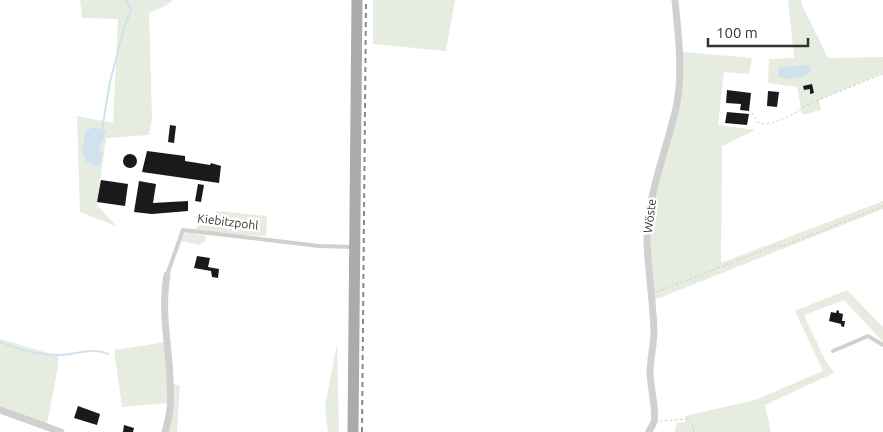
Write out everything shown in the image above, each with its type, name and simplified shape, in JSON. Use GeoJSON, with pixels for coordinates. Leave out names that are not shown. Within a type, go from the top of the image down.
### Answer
{"type":"FeatureCollection","features":[{"type":"Feature","properties":{"kind":"main road"},"geometry":{"type":"LineString","coordinates":[[353,432],[357,0]]}},
{"type":"Feature","properties":{"kind":"street","name":"Wöste"},"geometry":{"type":"LineString","coordinates":[[654,422],[655,413],[650,386],[650,371],[654,337],[647,240],[649,214],[677,100],[679,43],[675,0]]}},
{"type":"Feature","properties":{"kind":"street","name":"Kiebitzpohl"},"geometry":{"type":"LineString","coordinates":[[165,432],[170,410],[169,360],[164,308],[164,291],[167,275]]}},
{"type":"Feature","properties":{"kind":"street"},"geometry":{"type":"LineString","coordinates":[[0,410],[60,432]]}},
{"type":"Feature","properties":{"kind":"street"},"geometry":{"type":"LineString","coordinates":[[649,432],[654,422]]}},
{"type":"Feature","properties":{"kind":"lane","name":"Kiebitzpohl"},"geometry":{"type":"LineString","coordinates":[[167,275],[182,230],[319,246],[355,247]]}},
{"type":"Feature","properties":{"kind":"lane"},"geometry":{"type":"LineString","coordinates":[[833,351],[868,336],[883,345]]}},
{"type":"Feature","properties":{"kind":"path"},"geometry":{"type":"LineString","coordinates":[[752,113],[758,122],[762,124],[772,123],[790,116],[810,104],[883,74]]}},
{"type":"Feature","properties":{"kind":"path"},"geometry":{"type":"LineString","coordinates":[[651,295],[774,246],[786,245],[883,206]]}},
{"type":"Feature","properties":{"kind":"path"},"geometry":{"type":"LineString","coordinates":[[654,422],[688,419],[692,424],[694,432]]}},
{"type":"Feature","properties":{"kind":"shaded area"},"geometry":{"type":"Polygon","coordinates":[[[80,0],[173,0],[167,5],[149,13],[152,117],[149,135],[106,138],[97,205],[116,226],[80,212],[77,116],[113,123],[118,19],[82,18],[80,0]]]}},
{"type":"Feature","properties":{"kind":"shaded area"},"geometry":{"type":"Polygon","coordinates":[[[373,0],[455,0],[446,51],[373,44],[373,0]]]}},
{"type":"Feature","properties":{"kind":"shaded area"},"geometry":{"type":"Polygon","coordinates":[[[788,0],[801,0],[828,58],[883,57],[883,73],[819,100],[821,110],[802,115],[797,87],[768,83],[769,59],[794,58],[788,0]],[[805,65],[779,67],[792,78],[805,65]]]}},
{"type":"Feature","properties":{"kind":"shaded area"},"geometry":{"type":"Polygon","coordinates":[[[683,52],[752,58],[749,74],[724,72],[718,125],[755,130],[722,146],[721,263],[883,201],[883,209],[654,300],[650,233],[655,196],[676,118],[683,52]]]}},
{"type":"Feature","properties":{"kind":"shaded area"},"geometry":{"type":"Polygon","coordinates":[[[217,211],[267,216],[266,236],[194,230],[217,211]]]}},
{"type":"Feature","properties":{"kind":"shaded area"},"geometry":{"type":"Polygon","coordinates":[[[185,232],[206,236],[205,242],[199,245],[181,241],[185,232]]]}},
{"type":"Feature","properties":{"kind":"shaded area"},"geometry":{"type":"Polygon","coordinates":[[[847,290],[883,327],[883,342],[844,300],[804,315],[825,360],[834,373],[765,405],[771,432],[673,432],[675,431],[676,423],[686,422],[685,416],[755,400],[823,371],[795,311],[847,290]]]}},
{"type":"Feature","properties":{"kind":"shaded area"},"geometry":{"type":"Polygon","coordinates":[[[0,339],[58,356],[58,366],[47,424],[0,407],[0,339]]]}},
{"type":"Feature","properties":{"kind":"shaded area"},"geometry":{"type":"Polygon","coordinates":[[[166,342],[168,403],[122,407],[114,350],[166,342]]]}},
{"type":"Feature","properties":{"kind":"shaded area"},"geometry":{"type":"Polygon","coordinates":[[[337,344],[339,432],[328,432],[325,406],[337,344]]]}},
{"type":"Feature","properties":{"kind":"shaded area"},"geometry":{"type":"Polygon","coordinates":[[[173,384],[180,385],[177,432],[168,432],[173,384]]]}},
{"type":"Feature","properties":{"kind":"water"},"geometry":{"type":"Polygon","coordinates":[[[810,66],[810,72],[806,76],[788,79],[778,76],[779,67],[810,66]]]}},
{"type":"Feature","properties":{"kind":"water"},"geometry":{"type":"Polygon","coordinates":[[[94,127],[106,131],[99,150],[103,154],[99,167],[86,162],[82,151],[86,131],[94,127]]]}},
{"type":"Feature","properties":{"kind":"building"},"geometry":{"type":"Polygon","coordinates":[[[812,84],[814,93],[810,94],[810,89],[804,90],[803,86],[812,84]]]}},
{"type":"Feature","properties":{"kind":"building"},"geometry":{"type":"Polygon","coordinates":[[[727,90],[751,93],[749,111],[740,110],[741,104],[726,103],[727,90]]]}},
{"type":"Feature","properties":{"kind":"building"},"geometry":{"type":"Polygon","coordinates":[[[768,91],[779,92],[777,107],[767,106],[768,91]]]}},
{"type":"Feature","properties":{"kind":"building"},"geometry":{"type":"Polygon","coordinates":[[[727,112],[749,114],[747,125],[725,123],[727,112]]]}},
{"type":"Feature","properties":{"kind":"building"},"geometry":{"type":"Polygon","coordinates":[[[170,125],[176,126],[174,143],[168,142],[170,125]]]}},
{"type":"Feature","properties":{"kind":"building"},"geometry":{"type":"Polygon","coordinates":[[[147,151],[185,156],[185,161],[210,165],[211,163],[221,166],[219,183],[142,172],[147,151]]]}},
{"type":"Feature","properties":{"kind":"building"},"geometry":{"type":"Polygon","coordinates":[[[127,154],[133,154],[137,161],[133,168],[127,168],[123,164],[123,158],[127,154]]]}},
{"type":"Feature","properties":{"kind":"building"},"geometry":{"type":"Polygon","coordinates":[[[101,180],[128,184],[125,206],[97,202],[101,180]]]}},
{"type":"Feature","properties":{"kind":"building"},"geometry":{"type":"Polygon","coordinates":[[[139,181],[156,184],[153,203],[188,201],[188,211],[152,214],[134,212],[139,181]]]}},
{"type":"Feature","properties":{"kind":"building"},"geometry":{"type":"Polygon","coordinates":[[[198,184],[204,185],[201,202],[195,201],[198,184]]]}},
{"type":"Feature","properties":{"kind":"building"},"geometry":{"type":"Polygon","coordinates":[[[197,256],[210,258],[208,267],[219,269],[218,278],[212,277],[211,271],[194,268],[197,256]]]}},
{"type":"Feature","properties":{"kind":"building"},"geometry":{"type":"Polygon","coordinates":[[[837,310],[843,314],[842,321],[845,321],[844,327],[841,324],[829,321],[831,312],[836,313],[837,310]]]}},
{"type":"Feature","properties":{"kind":"building"},"geometry":{"type":"Polygon","coordinates":[[[78,406],[100,414],[97,425],[74,418],[78,406]]]}},
{"type":"Feature","properties":{"kind":"building"},"geometry":{"type":"Polygon","coordinates":[[[124,425],[134,428],[133,432],[123,432],[124,425]]]}},
{"type":"Feature","properties":{"kind":"waterway"},"geometry":{"type":"LineString","coordinates":[[102,130],[110,82],[125,24],[131,9],[126,0]]}},
{"type":"Feature","properties":{"kind":"waterway"},"geometry":{"type":"LineString","coordinates":[[0,342],[22,350],[46,355],[91,351],[108,354]]}},
{"type":"Feature","properties":{"kind":"railway"},"geometry":{"type":"LineString","coordinates":[[362,432],[366,0]]}}]}
